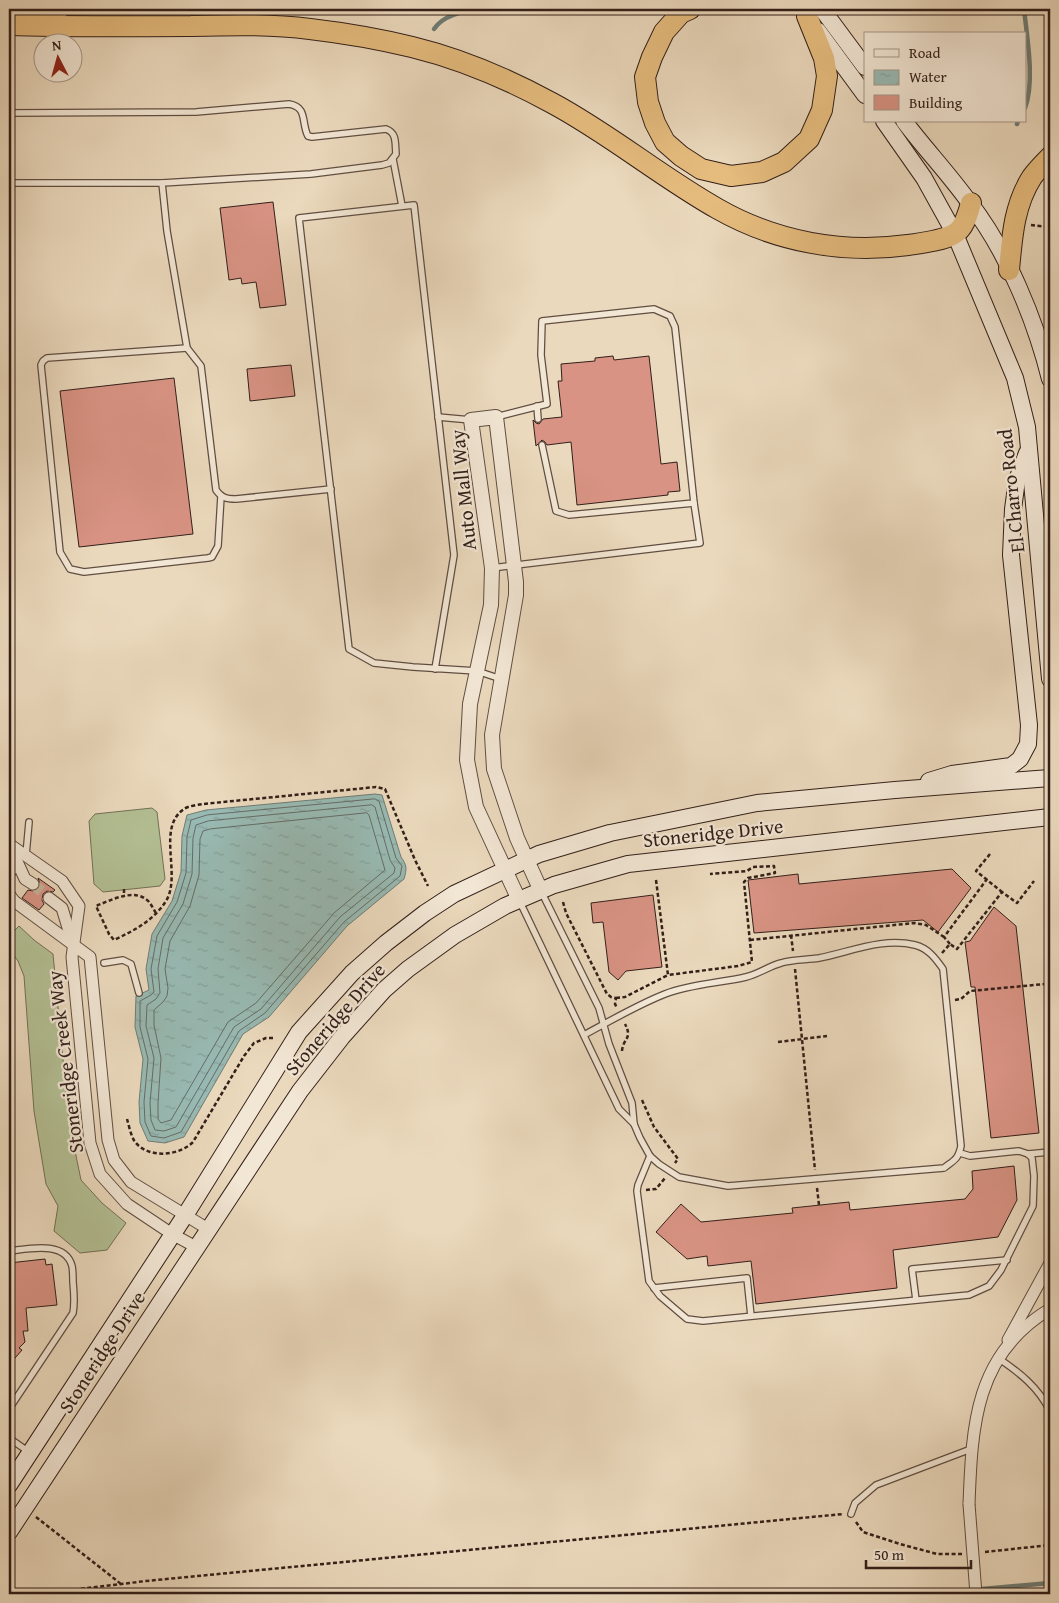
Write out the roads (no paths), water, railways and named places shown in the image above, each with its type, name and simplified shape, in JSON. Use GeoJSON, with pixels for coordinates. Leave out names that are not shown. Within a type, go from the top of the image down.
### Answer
{"type":"FeatureCollection","features":[{"type":"Feature","properties":{"kind":"highway"},"geometry":{"type":"LineString","coordinates":[[9,14],[59,9]]}},
{"type":"Feature","properties":{"kind":"highway"},"geometry":{"type":"LineString","coordinates":[[690,9],[682,13],[664,32],[652,57],[646,77],[648,102],[655,124],[664,142],[701,169],[731,176],[762,172],[784,162],[809,140],[822,110],[827,76],[815,12]]}},
{"type":"Feature","properties":{"kind":"highway"},"geometry":{"type":"LineString","coordinates":[[9,25],[60,27],[244,25],[299,28],[361,36],[414,47],[462,62],[510,82],[592,127],[719,210],[762,231],[803,242],[843,247],[889,248],[925,243],[955,234],[966,219],[971,203]]}},
{"type":"Feature","properties":{"kind":"highway"},"geometry":{"type":"LineString","coordinates":[[1009,270],[1013,230],[1018,206],[1032,176],[1050,157]]}},
{"type":"Feature","properties":{"kind":"main road"},"geometry":{"type":"LineString","coordinates":[[815,12],[864,67]]}},
{"type":"Feature","properties":{"kind":"main road"},"geometry":{"type":"LineString","coordinates":[[815,12],[864,93]]}},
{"type":"Feature","properties":{"kind":"main road","name":"El Charro Road"},"geometry":{"type":"LineString","coordinates":[[885,122],[924,178],[955,234],[1015,378],[1029,449],[1050,679]]}},
{"type":"Feature","properties":{"kind":"main road"},"geometry":{"type":"LineString","coordinates":[[905,122],[971,203],[1001,252],[1041,343],[1050,379]]}},
{"type":"Feature","properties":{"kind":"main road"},"geometry":{"type":"LineString","coordinates":[[895,790],[952,774],[1011,766],[1020,759],[1028,744],[1029,725],[1011,555],[1013,509],[1017,480],[1029,449]]}},
{"type":"Feature","properties":{"kind":"main road","name":"Stoneridge Drive"},"geometry":{"type":"LineString","coordinates":[[9,1485],[186,1214],[300,1032],[352,973],[402,931],[454,894],[544,852],[610,833],[757,803],[1050,778]]}},
{"type":"Feature","properties":{"kind":"main road","name":"Stoneridge Drive"},"geometry":{"type":"LineString","coordinates":[[9,1532],[300,1091],[342,1037],[384,990],[408,969],[455,935],[519,900],[561,883],[628,864],[1050,817]]}},
{"type":"Feature","properties":{"kind":"street","name":"Auto Mall Way"},"geometry":{"type":"LineString","coordinates":[[519,900],[476,807],[467,760],[470,704],[491,605],[492,568],[471,420],[496,417],[516,582],[516,595],[492,735],[494,769],[510,819],[541,891]]}},
{"type":"Feature","properties":{"kind":"street","name":"Stoneridge Creek Way"},"geometry":{"type":"LineString","coordinates":[[9,844],[62,881],[79,906],[72,957],[90,1143],[100,1174],[127,1204],[172,1234],[196,1247]]}},
{"type":"Feature","properties":{"kind":"street","name":"Stoneridge Creek Way"},"geometry":{"type":"LineString","coordinates":[[9,844],[25,879],[33,884]]}},
{"type":"Feature","properties":{"kind":"street","name":"Stoneridge Creek Way"},"geometry":{"type":"LineString","coordinates":[[9,894],[14,900],[58,934],[73,942],[90,957],[108,1140],[114,1160],[131,1182],[208,1229]]}},
{"type":"Feature","properties":{"kind":"street","name":"Stoneridge Creek Way"},"geometry":{"type":"LineString","coordinates":[[49,898],[62,908],[73,942]]}},
{"type":"Feature","properties":{"kind":"street"},"geometry":{"type":"LineString","coordinates":[[976,1594],[968,1504],[975,1418],[984,1387],[998,1358],[1050,1263]]}},
{"type":"Feature","properties":{"kind":"street"},"geometry":{"type":"LineString","coordinates":[[998,1358],[1016,1336],[1050,1309]]}},
{"type":"Feature","properties":{"kind":"lane"},"geometry":{"type":"LineString","coordinates":[[9,113],[196,112],[289,104],[296,105],[302,113],[308,136],[380,129],[390,130],[395,136],[396,154],[389,163],[382,165],[311,174],[162,183],[9,183]]}},
{"type":"Feature","properties":{"kind":"lane"},"geometry":{"type":"LineString","coordinates":[[393,159],[402,206]]}},
{"type":"Feature","properties":{"kind":"lane"},"geometry":{"type":"LineString","coordinates":[[162,183],[187,348],[201,366],[216,490],[226,499],[236,499],[331,488]]}},
{"type":"Feature","properties":{"kind":"lane"},"geometry":{"type":"LineString","coordinates":[[435,669],[454,555],[414,205],[299,218],[349,649],[374,663],[435,669],[477,671],[501,679]]}},
{"type":"Feature","properties":{"kind":"lane"},"geometry":{"type":"LineString","coordinates":[[492,568],[700,544],[675,326],[670,316],[654,309],[542,321],[541,355],[547,404],[496,417]]}},
{"type":"Feature","properties":{"kind":"lane"},"geometry":{"type":"LineString","coordinates":[[187,348],[47,358],[42,361],[40,365],[60,552],[70,569],[84,572],[212,557],[218,546],[221,496]]}},
{"type":"Feature","properties":{"kind":"lane"},"geometry":{"type":"LineString","coordinates":[[537,406],[538,419]]}},
{"type":"Feature","properties":{"kind":"lane"},"geometry":{"type":"LineString","coordinates":[[438,417],[471,420]]}},
{"type":"Feature","properties":{"kind":"lane"},"geometry":{"type":"LineString","coordinates":[[542,445],[556,511],[569,515],[694,504]]}},
{"type":"Feature","properties":{"kind":"lane"},"geometry":{"type":"LineString","coordinates":[[9,877],[26,856],[29,822]]}},
{"type":"Feature","properties":{"kind":"lane"},"geometry":{"type":"LineString","coordinates":[[541,891],[599,1008],[609,1044],[632,1103],[634,1124]]}},
{"type":"Feature","properties":{"kind":"lane"},"geometry":{"type":"LineString","coordinates":[[519,900],[584,1036],[619,1109],[634,1124],[650,1156],[664,1168],[679,1177],[728,1186],[944,1168],[958,1158],[960,1153],[961,1146],[943,969],[932,954],[918,945],[900,942],[861,947],[818,958],[781,963],[748,976],[676,990],[664,994],[584,1036]]}},
{"type":"Feature","properties":{"kind":"lane"},"geometry":{"type":"LineString","coordinates":[[104,963],[124,960],[130,964],[139,993]]}},
{"type":"Feature","properties":{"kind":"lane"},"geometry":{"type":"LineString","coordinates":[[960,1153],[970,1156],[1019,1151],[1028,1154],[1050,1152]]}},
{"type":"Feature","properties":{"kind":"lane"},"geometry":{"type":"LineString","coordinates":[[650,1156],[637,1191],[649,1281],[660,1296],[687,1319],[703,1321],[969,1295],[989,1286],[1007,1260],[1034,1206],[1032,1158],[1028,1154]]}},
{"type":"Feature","properties":{"kind":"lane"},"geometry":{"type":"LineString","coordinates":[[9,1250],[45,1248],[62,1252],[72,1265],[75,1303],[73,1313],[9,1409]]}},
{"type":"Feature","properties":{"kind":"lane"},"geometry":{"type":"LineString","coordinates":[[916,1300],[912,1269],[1007,1260]]}},
{"type":"Feature","properties":{"kind":"lane"},"geometry":{"type":"LineString","coordinates":[[654,1288],[748,1278],[751,1316]]}},
{"type":"Feature","properties":{"kind":"lane"},"geometry":{"type":"LineString","coordinates":[[998,1358],[1023,1375],[1044,1398],[1050,1411]]}},
{"type":"Feature","properties":{"kind":"lane"},"geometry":{"type":"LineString","coordinates":[[9,1438],[30,1453]]}},
{"type":"Feature","properties":{"kind":"lane"},"geometry":{"type":"LineString","coordinates":[[851,1514],[855,1502],[876,1485],[972,1449]]}},
{"type":"Feature","properties":{"kind":"water"},"geometry":{"type":"Polygon","coordinates":[[[375,794],[382,795],[405,865],[404,879],[347,926],[269,1017],[243,1034],[184,1137],[165,1143],[148,1141],[140,1123],[139,1102],[143,1059],[135,1027],[136,996],[149,990],[146,969],[152,934],[172,901],[181,872],[182,836],[187,815],[206,810],[375,794]]]}},
{"type":"Feature","properties":{"kind":"waterway"},"geometry":{"type":"LineString","coordinates":[[434,29],[450,16],[471,10],[485,9]]}},
{"type":"Feature","properties":{"kind":"waterway"},"geometry":{"type":"LineString","coordinates":[[1024,9],[1030,73],[1026,104]]}},
{"type":"Feature","properties":{"kind":"waterway"},"geometry":{"type":"LineString","coordinates":[[926,1594],[1050,1583]]}},
{"type":"Feature","properties":{"kind":"tunnel"},"geometry":{"type":"LineString","coordinates":[[33,884],[49,898]]}}]}
